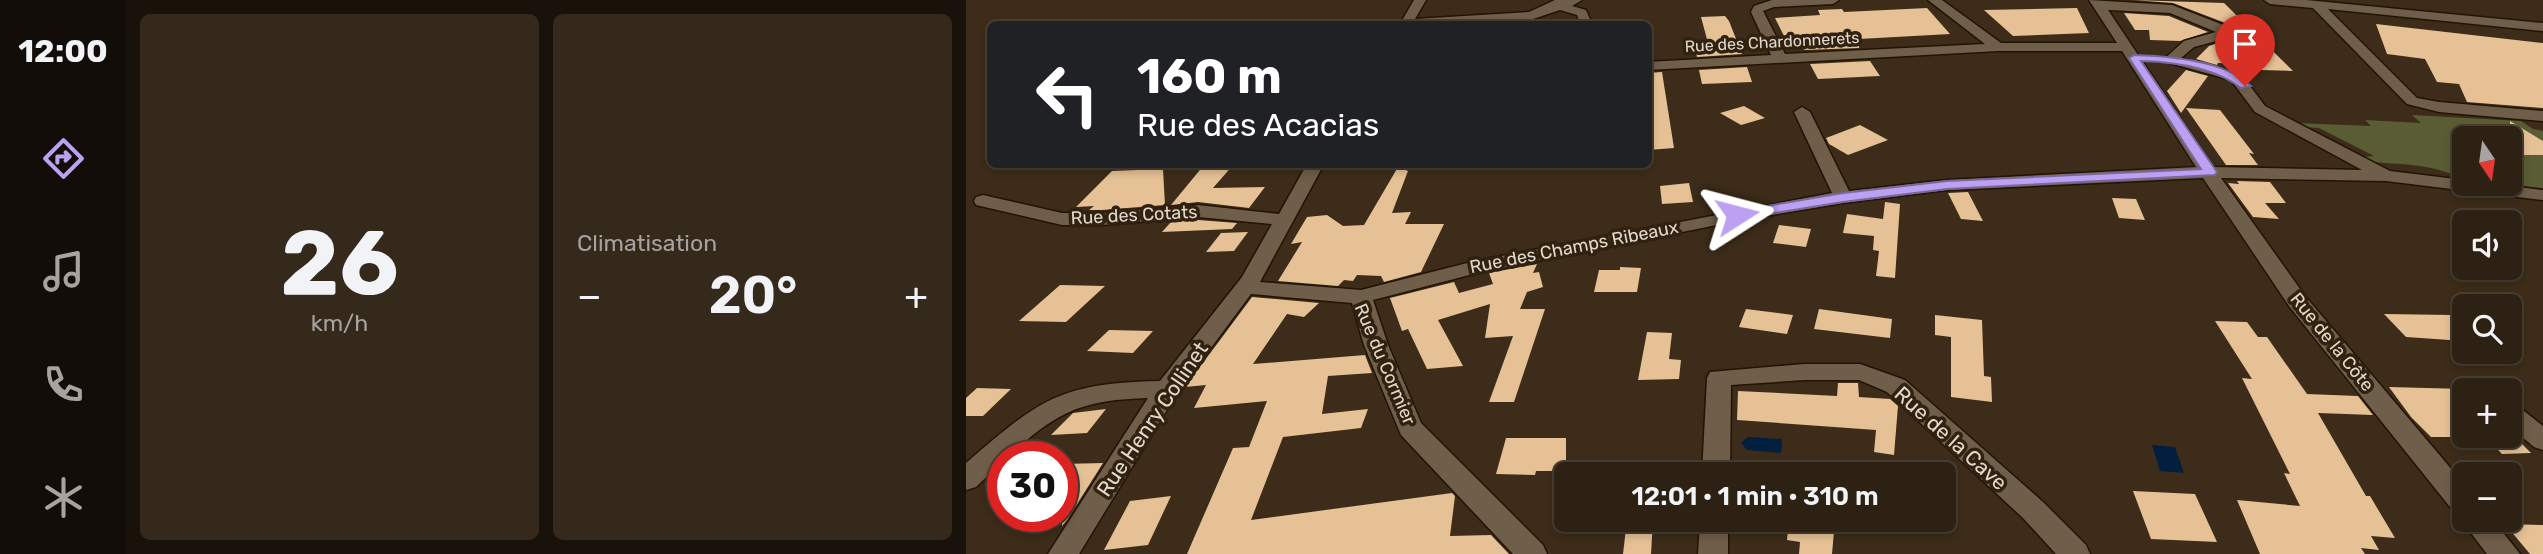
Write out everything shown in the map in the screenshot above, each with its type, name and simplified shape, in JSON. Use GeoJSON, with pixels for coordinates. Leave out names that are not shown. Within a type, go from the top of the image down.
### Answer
{"type":"FeatureCollection","features":[{"type":"Feature","properties":{"kind":"street"},"geometry":{"type":"LineString","coordinates":[[1408,21],[1420,0]]}},
{"type":"Feature","properties":{"kind":"street"},"geometry":{"type":"LineString","coordinates":[[1539,0],[1582,13],[1585,21]]}},
{"type":"Feature","properties":{"kind":"street"},"geometry":{"type":"LineString","coordinates":[[1452,21],[1530,16],[1576,0]]}},
{"type":"Feature","properties":{"kind":"street"},"geometry":{"type":"LineString","coordinates":[[1780,59],[1770,42],[1758,9],[1772,4],[1833,0]]}},
{"type":"Feature","properties":{"kind":"street"},"geometry":{"type":"LineString","coordinates":[[1934,0],[1998,47]]}},
{"type":"Feature","properties":{"kind":"street"},"geometry":{"type":"LineString","coordinates":[[2270,0],[2543,27]]}},
{"type":"Feature","properties":{"kind":"street"},"geometry":{"type":"LineString","coordinates":[[2096,3],[2172,9],[2225,32],[2212,39],[2189,44],[2171,59]]}},
{"type":"Feature","properties":{"kind":"street","name":"Rue de la Côte"},"geometry":{"type":"LineString","coordinates":[[2096,3],[2297,301],[2452,490]]}},
{"type":"Feature","properties":{"kind":"street"},"geometry":{"type":"LineString","coordinates":[[2317,5],[2412,101],[2439,107],[2543,116]]}},
{"type":"Feature","properties":{"kind":"street","name":"Rue des Chardonnerets"},"geometry":{"type":"LineString","coordinates":[[1652,66],[1998,47],[2130,52],[2171,59],[2236,77],[2260,109],[2379,172]]}},
{"type":"Feature","properties":{"kind":"street","name":"Rue des Chardonnerets"},"geometry":{"type":"LineString","coordinates":[[1897,54],[1947,62],[1983,63],[2014,59],[2042,47]]}},
{"type":"Feature","properties":{"kind":"street"},"geometry":{"type":"LineString","coordinates":[[1802,112],[1843,197]]}},
{"type":"Feature","properties":{"kind":"street"},"geometry":{"type":"LineString","coordinates":[[1245,287],[1314,168]]}},
{"type":"Feature","properties":{"kind":"street"},"geometry":{"type":"LineString","coordinates":[[2379,172],[2438,170]]}},
{"type":"Feature","properties":{"kind":"street","name":"Rue des Champs Ribeaux"},"geometry":{"type":"LineString","coordinates":[[1360,297],[1475,267],[1737,215],[1843,197],[1947,185],[2210,172],[2379,172],[2543,195]]}},
{"type":"Feature","properties":{"kind":"street","name":"Rue des Cotats"},"geometry":{"type":"LineString","coordinates":[[983,201],[1062,219],[1102,219],[1198,211],[1286,220]]}},
{"type":"Feature","properties":{"kind":"street","name":"Rue du Cormier"},"geometry":{"type":"LineString","coordinates":[[1245,287],[1360,297],[1376,345],[1410,428],[1532,554]]}},
{"type":"Feature","properties":{"kind":"street","name":"Rue Henry Collinet"},"geometry":{"type":"LineString","coordinates":[[1063,554],[1167,389],[1245,287]]}},
{"type":"Feature","properties":{"kind":"street","name":"Rue de la Cave"},"geometry":{"type":"LineString","coordinates":[[1716,462],[1720,378],[1804,372],[1860,372],[1877,377],[1905,395],[2033,510],[2075,554]]}},
{"type":"Feature","properties":{"kind":"street"},"geometry":{"type":"LineString","coordinates":[[966,479],[1041,415],[1061,404],[1084,395],[1167,389]]}},
{"type":"Feature","properties":{"kind":"street"},"geometry":{"type":"LineString","coordinates":[[2522,423],[2543,440]]}},
{"type":"Feature","properties":{"kind":"street"},"geometry":{"type":"LineString","coordinates":[[1713,554],[1714,532]]}},
{"type":"Feature","properties":{"kind":"street"},"geometry":{"type":"LineString","coordinates":[[2486,532],[2504,554]]}},
{"type":"Feature","properties":{"kind":"green space"},"geometry":{"type":"Polygon","coordinates":[[[2412,115],[2521,121],[2533,129],[2543,131],[2543,190],[2522,187],[2522,126],[2452,126],[2452,174],[2421,166],[2352,158],[2374,156],[2319,128],[2303,127],[2295,123],[2371,126],[2365,120],[2421,123],[2412,115]]]}},
{"type":"Feature","properties":{"kind":"water"},"geometry":{"type":"Polygon","coordinates":[[[1748,437],[1782,439],[1781,453],[1747,450],[1741,443],[1748,437]]]}},
{"type":"Feature","properties":{"kind":"water"},"geometry":{"type":"Polygon","coordinates":[[[2152,445],[2175,447],[2184,473],[2160,471],[2152,445]]]}},
{"type":"Feature","properties":{"kind":"building"},"geometry":{"type":"Polygon","coordinates":[[[2133,0],[2224,3],[2293,71],[2261,70],[2256,64],[2217,65],[2196,59],[2209,46],[2230,39],[2233,30],[2228,24],[2173,3],[2133,0]]]}},
{"type":"Feature","properties":{"kind":"building"},"geometry":{"type":"Polygon","coordinates":[[[1927,8],[1950,34],[1859,39],[1859,48],[1804,50],[1802,45],[1789,46],[1775,18],[1820,15],[1818,10],[1842,9],[1844,12],[1927,8]]]}},
{"type":"Feature","properties":{"kind":"building"},"geometry":{"type":"Polygon","coordinates":[[[2077,8],[2089,33],[2013,36],[1984,10],[2077,8]]]}},
{"type":"Feature","properties":{"kind":"building"},"geometry":{"type":"Polygon","coordinates":[[[2124,13],[2169,16],[2208,32],[2180,41],[2150,40],[2149,30],[2135,30],[2124,13]]]}},
{"type":"Feature","properties":{"kind":"building"},"geometry":{"type":"Polygon","coordinates":[[[1725,16],[1742,54],[1697,57],[1694,43],[1708,43],[1701,17],[1725,16]]]}},
{"type":"Feature","properties":{"kind":"building"},"geometry":{"type":"Polygon","coordinates":[[[2376,24],[2543,43],[2543,108],[2467,102],[2459,84],[2437,82],[2425,59],[2387,54],[2376,24]]]}},
{"type":"Feature","properties":{"kind":"building"},"geometry":{"type":"Polygon","coordinates":[[[1870,61],[1880,76],[1818,79],[1810,64],[1870,61]]]}},
{"type":"Feature","properties":{"kind":"building"},"geometry":{"type":"Polygon","coordinates":[[[1747,67],[1752,82],[1702,84],[1699,70],[1747,67]]]}},
{"type":"Feature","properties":{"kind":"building"},"geometry":{"type":"Polygon","coordinates":[[[2186,70],[2208,76],[2181,113],[2167,91],[2186,70]]]}},
{"type":"Feature","properties":{"kind":"building"},"geometry":{"type":"Polygon","coordinates":[[[1662,72],[1674,148],[1652,150],[1652,73],[1662,72]]]}},
{"type":"Feature","properties":{"kind":"building"},"geometry":{"type":"Polygon","coordinates":[[[1744,106],[1765,118],[1741,125],[1720,113],[1744,106]]]}},
{"type":"Feature","properties":{"kind":"building"},"geometry":{"type":"Polygon","coordinates":[[[2186,108],[2220,110],[2254,154],[2249,153],[2258,165],[2226,165],[2186,108]]]}},
{"type":"Feature","properties":{"kind":"building"},"geometry":{"type":"Polygon","coordinates":[[[1860,125],[1888,140],[1848,155],[1829,144],[1826,138],[1860,125]]]}},
{"type":"Feature","properties":{"kind":"building"},"geometry":{"type":"Polygon","coordinates":[[[2522,128],[2543,141],[2543,155],[2522,155],[2522,128]]]}},
{"type":"Feature","properties":{"kind":"building"},"geometry":{"type":"Polygon","coordinates":[[[1202,168],[1230,168],[1213,188],[1265,187],[1249,208],[1198,202],[1171,205],[1202,168]]]}},
{"type":"Feature","properties":{"kind":"building"},"geometry":{"type":"Polygon","coordinates":[[[1397,168],[1408,171],[1392,213],[1411,212],[1405,224],[1444,224],[1421,272],[1384,282],[1381,276],[1357,275],[1353,281],[1344,280],[1338,286],[1278,281],[1302,242],[1291,244],[1307,217],[1327,215],[1343,226],[1364,225],[1397,168]]]}},
{"type":"Feature","properties":{"kind":"building"},"geometry":{"type":"Polygon","coordinates":[[[1163,169],[1165,205],[1102,210],[1089,210],[1094,206],[1076,207],[1112,171],[1163,169]]]}},
{"type":"Feature","properties":{"kind":"building"},"geometry":{"type":"Polygon","coordinates":[[[2237,181],[2270,182],[2286,203],[2265,203],[2279,219],[2253,217],[2228,183],[2239,184],[2237,181]]]}},
{"type":"Feature","properties":{"kind":"building"},"geometry":{"type":"Polygon","coordinates":[[[1689,183],[1693,202],[1662,204],[1660,186],[1689,183]]]}},
{"type":"Feature","properties":{"kind":"building"},"geometry":{"type":"Polygon","coordinates":[[[1968,192],[1983,221],[1961,219],[1948,193],[1968,192]]]}},
{"type":"Feature","properties":{"kind":"building"},"geometry":{"type":"Polygon","coordinates":[[[2112,198],[2136,199],[2145,220],[2119,218],[2112,198]]]}},
{"type":"Feature","properties":{"kind":"building"},"geometry":{"type":"Polygon","coordinates":[[[1885,202],[1900,204],[1895,278],[1876,276],[1879,251],[1873,250],[1874,236],[1843,233],[1847,214],[1883,219],[1885,202]]]}},
{"type":"Feature","properties":{"kind":"building"},"geometry":{"type":"Polygon","coordinates":[[[1198,220],[1237,223],[1232,229],[1162,232],[1171,222],[1198,220]]]}},
{"type":"Feature","properties":{"kind":"building"},"geometry":{"type":"Polygon","coordinates":[[[1779,225],[1811,229],[1806,247],[1773,243],[1779,225]]]}},
{"type":"Feature","properties":{"kind":"building"},"geometry":{"type":"Polygon","coordinates":[[[1248,232],[1234,251],[1206,252],[1221,233],[1248,232]]]}},
{"type":"Feature","properties":{"kind":"building"},"geometry":{"type":"Polygon","coordinates":[[[1537,264],[1533,273],[1539,272],[1543,287],[1527,292],[1520,309],[1545,309],[1514,402],[1489,402],[1513,336],[1485,338],[1490,304],[1438,320],[1463,366],[1427,369],[1408,329],[1402,331],[1390,298],[1454,282],[1459,293],[1493,284],[1489,273],[1537,264]]]}},
{"type":"Feature","properties":{"kind":"building"},"geometry":{"type":"Polygon","coordinates":[[[1620,267],[1641,268],[1637,292],[1594,292],[1599,270],[1620,270],[1620,267]]]}},
{"type":"Feature","properties":{"kind":"building"},"geometry":{"type":"Polygon","coordinates":[[[1060,285],[1105,286],[1066,322],[1019,321],[1060,285]]]}},
{"type":"Feature","properties":{"kind":"building"},"geometry":{"type":"Polygon","coordinates":[[[1252,297],[1319,303],[1304,317],[1287,314],[1253,364],[1365,355],[1372,373],[1328,376],[1322,414],[1368,409],[1361,428],[1283,437],[1251,520],[1452,493],[1455,496],[1450,536],[1491,535],[1509,554],[1187,554],[1233,448],[1249,447],[1267,401],[1194,408],[1206,385],[1185,387],[1252,297]]]}},
{"type":"Feature","properties":{"kind":"building"},"geometry":{"type":"Polygon","coordinates":[[[1746,309],[1793,315],[1787,334],[1739,327],[1746,309]]]}},
{"type":"Feature","properties":{"kind":"building"},"geometry":{"type":"Polygon","coordinates":[[[1819,309],[1892,319],[1890,338],[1814,329],[1819,309]]]}},
{"type":"Feature","properties":{"kind":"building"},"geometry":{"type":"Polygon","coordinates":[[[2384,314],[2452,315],[2452,340],[2406,337],[2384,314]]]}},
{"type":"Feature","properties":{"kind":"building"},"geometry":{"type":"Polygon","coordinates":[[[1935,315],[1982,320],[1984,376],[1991,377],[1992,402],[1951,397],[1951,337],[1935,335],[1935,315]]]}},
{"type":"Feature","properties":{"kind":"building"},"geometry":{"type":"Polygon","coordinates":[[[2215,321],[2247,322],[2258,337],[2267,337],[2307,394],[2358,396],[2373,415],[2318,413],[2366,496],[2370,496],[2395,538],[2371,536],[2379,550],[2361,548],[2365,554],[2260,554],[2237,500],[2300,506],[2284,473],[2290,474],[2242,378],[2252,379],[2215,321]]]}},
{"type":"Feature","properties":{"kind":"building"},"geometry":{"type":"Polygon","coordinates":[[[1109,330],[1153,331],[1133,353],[1087,351],[1109,330]]]}},
{"type":"Feature","properties":{"kind":"building"},"geometry":{"type":"Polygon","coordinates":[[[1647,332],[1672,333],[1669,359],[1681,360],[1679,379],[1638,380],[1647,332]]]}},
{"type":"Feature","properties":{"kind":"building"},"geometry":{"type":"Polygon","coordinates":[[[1838,383],[1858,383],[1859,397],[1890,399],[1898,406],[1894,455],[1874,452],[1876,430],[1737,420],[1738,391],[1837,396],[1838,383]]]}},
{"type":"Feature","properties":{"kind":"building"},"geometry":{"type":"Polygon","coordinates":[[[2389,387],[2452,389],[2452,437],[2431,437],[2411,417],[2389,387]]]}},
{"type":"Feature","properties":{"kind":"building"},"geometry":{"type":"Polygon","coordinates":[[[977,388],[1011,389],[983,416],[966,416],[966,398],[977,388]]]}},
{"type":"Feature","properties":{"kind":"building"},"geometry":{"type":"Polygon","coordinates":[[[1106,409],[1087,433],[1051,435],[1073,413],[1106,409]]]}},
{"type":"Feature","properties":{"kind":"building"},"geometry":{"type":"Polygon","coordinates":[[[1506,438],[1566,438],[1566,462],[1554,462],[1554,471],[1536,471],[1535,475],[1496,474],[1506,438]]]}},
{"type":"Feature","properties":{"kind":"building"},"geometry":{"type":"Polygon","coordinates":[[[2522,444],[2531,453],[2502,454],[2496,448],[2522,448],[2522,444]]]}},
{"type":"Feature","properties":{"kind":"building"},"geometry":{"type":"Polygon","coordinates":[[[1103,463],[1078,503],[1078,464],[1103,463]]]}},
{"type":"Feature","properties":{"kind":"building"},"geometry":{"type":"Polygon","coordinates":[[[2133,491],[2195,494],[2217,542],[2151,539],[2133,491]]]}},
{"type":"Feature","properties":{"kind":"building"},"geometry":{"type":"Polygon","coordinates":[[[1171,496],[1148,545],[1104,550],[1130,501],[1171,496]]]}},
{"type":"Feature","properties":{"kind":"building"},"geometry":{"type":"Polygon","coordinates":[[[2522,524],[2543,525],[2543,554],[2530,554],[2512,532],[2522,532],[2522,524]]]}},
{"type":"Feature","properties":{"kind":"building"},"geometry":{"type":"Polygon","coordinates":[[[1626,532],[1652,532],[1651,554],[1623,554],[1626,532]]]}},
{"type":"Feature","properties":{"kind":"building"},"geometry":{"type":"Polygon","coordinates":[[[1788,532],[1834,532],[1832,554],[1799,554],[1800,542],[1787,540],[1788,532]]]}},
{"type":"Feature","properties":{"kind":"route"},"geometry":{"type":"LineString","coordinates":[[1737,215],[1843,197],[1947,185],[2210,172],[2134,58],[2171,59],[2236,77],[2245,86]]}}]}
